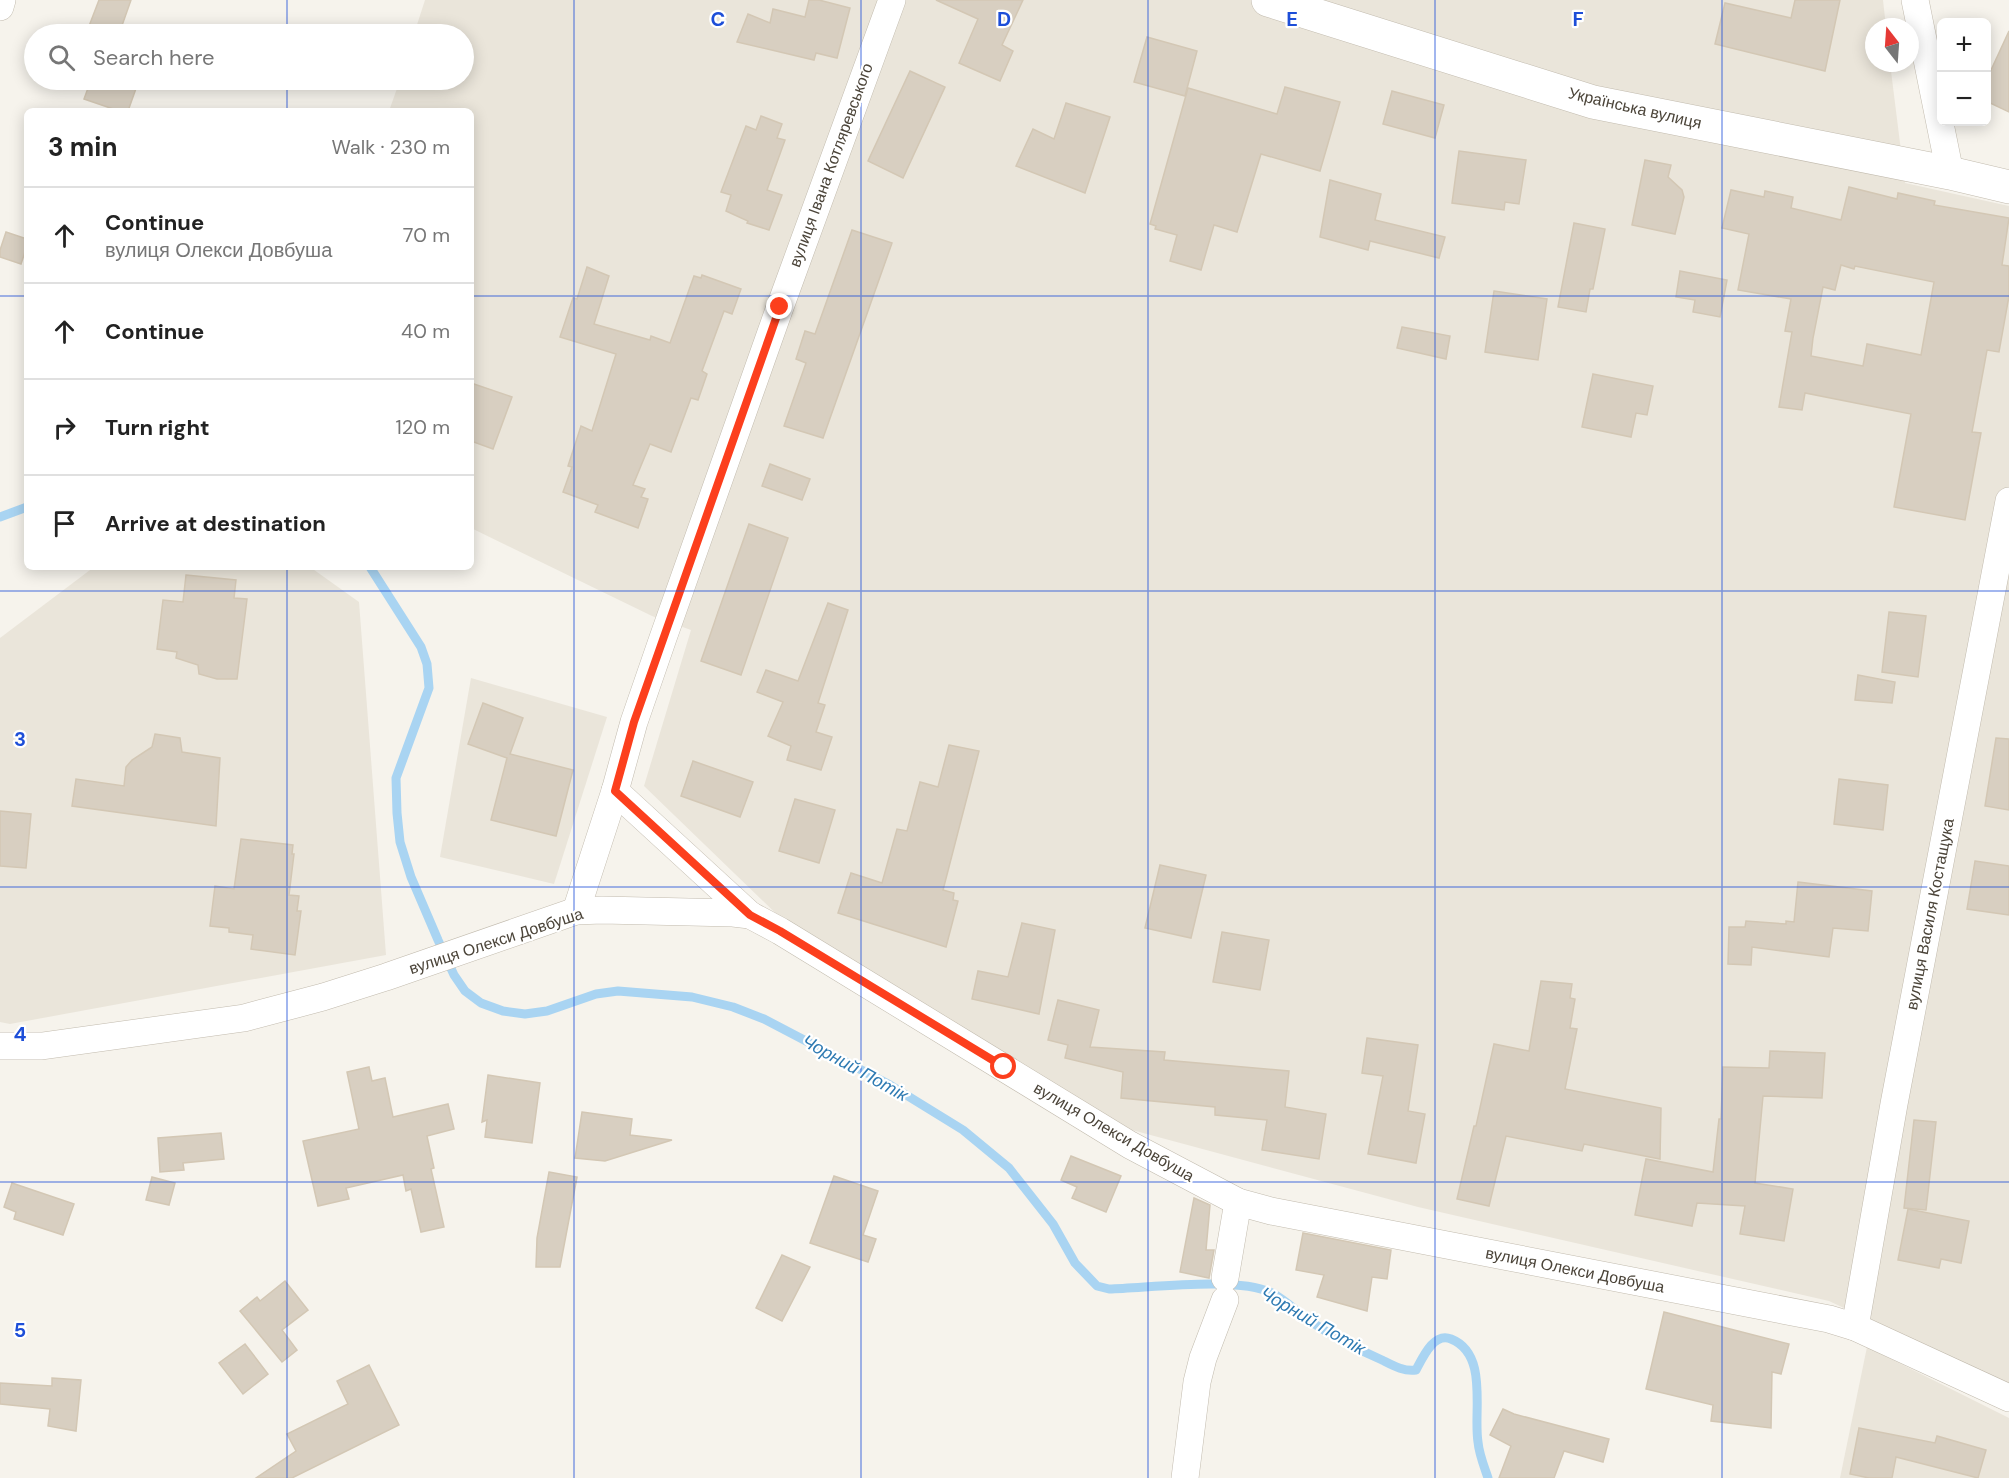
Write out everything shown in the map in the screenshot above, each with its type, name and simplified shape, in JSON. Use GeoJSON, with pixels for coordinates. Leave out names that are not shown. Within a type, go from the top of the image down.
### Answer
{"type":"FeatureCollection","features":[{"type":"Feature","properties":{"kind":"street"},"geometry":{"type":"LineString","coordinates":[[0,7],[3,0]]}},
{"type":"Feature","properties":{"kind":"street","name":"вулиця Івана Котляревського"},"geometry":{"type":"LineString","coordinates":[[576,911],[615,791],[634,722],[663,638],[892,0]]}},
{"type":"Feature","properties":{"kind":"street","name":"Українська вулиця"},"geometry":{"type":"LineString","coordinates":[[1268,0],[1593,102],[1950,173],[2009,187]]}},
{"type":"Feature","properties":{"kind":"street"},"geometry":{"type":"LineString","coordinates":[[1915,0],[1950,173]]}},
{"type":"Feature","properties":{"kind":"street","name":"вулиця Василя Костащука"},"geometry":{"type":"LineString","coordinates":[[1855,1327],[1894,1104],[2009,501]]}},
{"type":"Feature","properties":{"kind":"street"},"geometry":{"type":"LineString","coordinates":[[615,791],[750,915]]}},
{"type":"Feature","properties":{"kind":"street","name":"вулиця Олекси Довбуша"},"geometry":{"type":"LineString","coordinates":[[0,1046],[42,1046],[227,1022],[323,997],[576,911],[704,912],[750,915],[790,937],[1130,1145],[1238,1202],[1829,1319],[1855,1327],[2009,1398]]}},
{"type":"Feature","properties":{"kind":"street"},"geometry":{"type":"LineString","coordinates":[[1185,1478],[1197,1382],[1225,1289],[1238,1202]]}},
{"type":"Feature","properties":{"kind":"shaded area"},"geometry":{"type":"Polygon","coordinates":[[[425,0],[1883,0],[1885,18],[1865,18],[1865,72],[1891,72],[1905,183],[2009,206],[2009,1385],[1829,1301],[1418,1207],[1132,1130],[793,930],[644,786],[691,630],[652,616],[474,529],[474,108],[390,108],[396,90],[474,90],[474,24],[417,24],[425,0]]]}},
{"type":"Feature","properties":{"kind":"shaded area"},"geometry":{"type":"Polygon","coordinates":[[[90,570],[314,570],[359,602],[386,955],[10,1024],[0,1022],[0,638],[90,570]]]}},
{"type":"Feature","properties":{"kind":"shaded area"},"geometry":{"type":"Polygon","coordinates":[[[471,678],[607,717],[554,884],[440,857],[471,678]]]}},
{"type":"Feature","properties":{"kind":"shaded area"},"geometry":{"type":"Polygon","coordinates":[[[1867,1347],[2009,1418],[2009,1478],[1840,1478],[1867,1347]]]}},
{"type":"Feature","properties":{"kind":"building"},"geometry":{"type":"Polygon","coordinates":[[[99,0],[131,0],[123,24],[90,24],[99,0]]]}},
{"type":"Feature","properties":{"kind":"building"},"geometry":{"type":"Polygon","coordinates":[[[809,0],[819,0],[850,8],[837,58],[816,53],[814,60],[737,42],[748,14],[770,23],[773,9],[805,17],[809,0]]]}},
{"type":"Feature","properties":{"kind":"building"},"geometry":{"type":"Polygon","coordinates":[[[936,0],[1023,0],[1002,45],[1013,51],[1000,81],[959,63],[978,19],[936,0]]]}},
{"type":"Feature","properties":{"kind":"building"},"geometry":{"type":"Polygon","coordinates":[[[1795,0],[1840,0],[1825,71],[1715,44],[1725,3],[1791,18],[1795,0]]]}},
{"type":"Feature","properties":{"kind":"building"},"geometry":{"type":"Polygon","coordinates":[[[2009,31],[2009,112],[1991,103],[1991,70],[2009,31]]]}},
{"type":"Feature","properties":{"kind":"building"},"geometry":{"type":"Polygon","coordinates":[[[1147,37],[1197,51],[1185,96],[1134,82],[1147,37]]]}},
{"type":"Feature","properties":{"kind":"building"},"geometry":{"type":"Polygon","coordinates":[[[910,71],[945,87],[903,178],[868,161],[910,71]]]}},
{"type":"Feature","properties":{"kind":"building"},"geometry":{"type":"Polygon","coordinates":[[[1285,87],[1340,102],[1320,171],[1261,154],[1237,232],[1214,225],[1201,270],[1170,261],[1177,235],[1155,229],[1156,226],[1150,224],[1188,88],[1277,114],[1285,87]]]}},
{"type":"Feature","properties":{"kind":"building"},"geometry":{"type":"Polygon","coordinates":[[[87,90],[135,90],[129,108],[110,108],[84,99],[87,90]]]}},
{"type":"Feature","properties":{"kind":"building"},"geometry":{"type":"Polygon","coordinates":[[[1392,91],[1444,105],[1435,138],[1383,124],[1392,91]]]}},
{"type":"Feature","properties":{"kind":"building"},"geometry":{"type":"Polygon","coordinates":[[[1066,103],[1110,117],[1085,193],[1016,166],[1033,129],[1054,139],[1066,103]]]}},
{"type":"Feature","properties":{"kind":"building"},"geometry":{"type":"Polygon","coordinates":[[[761,116],[782,124],[777,138],[785,140],[767,190],[782,195],[769,230],[747,223],[748,221],[726,211],[731,195],[721,192],[746,126],[756,130],[761,116]]]}},
{"type":"Feature","properties":{"kind":"building"},"geometry":{"type":"Polygon","coordinates":[[[1459,151],[1526,160],[1519,204],[1505,202],[1504,210],[1452,203],[1459,151]]]}},
{"type":"Feature","properties":{"kind":"building"},"geometry":{"type":"Polygon","coordinates":[[[1645,160],[1671,165],[1668,177],[1682,190],[1684,197],[1675,234],[1632,225],[1645,160]]]}},
{"type":"Feature","properties":{"kind":"building"},"geometry":{"type":"Polygon","coordinates":[[[1330,180],[1381,194],[1375,220],[1445,237],[1439,258],[1370,241],[1368,250],[1320,237],[1330,180]]]}},
{"type":"Feature","properties":{"kind":"building"},"geometry":{"type":"Polygon","coordinates":[[[1849,187],[1897,199],[1898,193],[1935,201],[1934,205],[2009,218],[2002,265],[2009,266],[2009,296],[1999,352],[1987,350],[1972,432],[1981,433],[1965,520],[1894,507],[1911,414],[1805,393],[1802,410],[1779,407],[1792,332],[1785,331],[1791,299],[1738,290],[1749,234],[1722,228],[1731,190],[1764,197],[1765,191],[1793,197],[1791,208],[1841,220],[1849,187]],[[1841,265],[1835,290],[1823,287],[1811,356],[1863,366],[1867,344],[1921,355],[1934,282],[1855,266],[1854,269],[1841,265]]]}},
{"type":"Feature","properties":{"kind":"building"},"geometry":{"type":"Polygon","coordinates":[[[1574,223],[1605,229],[1586,312],[1558,307],[1574,223]]]}},
{"type":"Feature","properties":{"kind":"building"},"geometry":{"type":"Polygon","coordinates":[[[852,230],[892,243],[823,438],[784,426],[806,363],[796,359],[805,331],[815,334],[852,230]]]}},
{"type":"Feature","properties":{"kind":"building"},"geometry":{"type":"Polygon","coordinates":[[[6,232],[24,238],[24,255],[21,264],[0,257],[6,232]]]}},
{"type":"Feature","properties":{"kind":"building"},"geometry":{"type":"Polygon","coordinates":[[[587,267],[609,276],[594,324],[650,340],[651,336],[670,343],[694,276],[701,278],[702,275],[741,289],[732,314],[724,311],[702,371],[707,374],[698,400],[691,398],[671,452],[650,444],[633,485],[645,489],[641,497],[648,499],[638,528],[595,512],[598,505],[563,492],[572,467],[568,466],[581,426],[592,431],[616,354],[560,337],[573,298],[577,299],[587,267]]]}},
{"type":"Feature","properties":{"kind":"building"},"geometry":{"type":"Polygon","coordinates":[[[1680,271],[1727,280],[1720,317],[1693,312],[1695,300],[1676,297],[1680,271]]]}},
{"type":"Feature","properties":{"kind":"building"},"geometry":{"type":"Polygon","coordinates":[[[1494,291],[1547,299],[1538,360],[1485,352],[1494,291]]]}},
{"type":"Feature","properties":{"kind":"building"},"geometry":{"type":"Polygon","coordinates":[[[1402,327],[1450,336],[1446,359],[1397,348],[1402,327]]]}},
{"type":"Feature","properties":{"kind":"building"},"geometry":{"type":"Polygon","coordinates":[[[1593,374],[1653,386],[1647,415],[1636,413],[1631,437],[1582,427],[1593,374]]]}},
{"type":"Feature","properties":{"kind":"building"},"geometry":{"type":"Polygon","coordinates":[[[474,384],[512,397],[493,449],[474,442],[474,384]]]}},
{"type":"Feature","properties":{"kind":"building"},"geometry":{"type":"Polygon","coordinates":[[[770,464],[810,479],[802,500],[762,486],[770,464]]]}},
{"type":"Feature","properties":{"kind":"building"},"geometry":{"type":"Polygon","coordinates":[[[749,524],[788,538],[741,675],[701,661],[749,524]]]}},
{"type":"Feature","properties":{"kind":"building"},"geometry":{"type":"Polygon","coordinates":[[[186,575],[236,580],[234,598],[247,599],[237,679],[217,679],[199,674],[198,665],[176,658],[177,652],[157,649],[163,600],[183,602],[186,575]]]}},
{"type":"Feature","properties":{"kind":"building"},"geometry":{"type":"Polygon","coordinates":[[[828,603],[848,610],[818,703],[825,705],[816,732],[832,737],[821,770],[787,760],[791,746],[768,736],[783,702],[757,692],[766,670],[798,681],[828,603]]]}},
{"type":"Feature","properties":{"kind":"building"},"geometry":{"type":"Polygon","coordinates":[[[1889,612],[1926,616],[1918,677],[1882,672],[1889,612]]]}},
{"type":"Feature","properties":{"kind":"building"},"geometry":{"type":"Polygon","coordinates":[[[1858,675],[1895,682],[1892,703],[1855,700],[1858,675]]]}},
{"type":"Feature","properties":{"kind":"building"},"geometry":{"type":"Polygon","coordinates":[[[483,703],[523,718],[510,754],[573,770],[556,836],[491,820],[507,758],[468,744],[483,703]]]}},
{"type":"Feature","properties":{"kind":"building"},"geometry":{"type":"Polygon","coordinates":[[[155,734],[180,738],[182,752],[220,758],[216,826],[72,806],[76,779],[124,786],[126,767],[132,760],[152,747],[155,734]]]}},
{"type":"Feature","properties":{"kind":"building"},"geometry":{"type":"Polygon","coordinates":[[[1996,738],[2009,739],[2009,810],[1985,806],[1996,738]]]}},
{"type":"Feature","properties":{"kind":"building"},"geometry":{"type":"Polygon","coordinates":[[[949,745],[979,751],[943,890],[954,893],[953,900],[958,901],[946,947],[838,913],[851,873],[882,883],[897,829],[907,831],[920,782],[938,787],[949,745]]]}},
{"type":"Feature","properties":{"kind":"building"},"geometry":{"type":"Polygon","coordinates":[[[693,761],[753,782],[740,817],[681,796],[693,761]]]}},
{"type":"Feature","properties":{"kind":"building"},"geometry":{"type":"Polygon","coordinates":[[[1839,779],[1888,785],[1883,830],[1834,824],[1839,779]]]}},
{"type":"Feature","properties":{"kind":"building"},"geometry":{"type":"Polygon","coordinates":[[[795,799],[835,810],[819,863],[779,851],[795,799]]]}},
{"type":"Feature","properties":{"kind":"building"},"geometry":{"type":"Polygon","coordinates":[[[0,811],[31,814],[26,868],[0,866],[0,811]]]}},
{"type":"Feature","properties":{"kind":"building"},"geometry":{"type":"Polygon","coordinates":[[[241,839],[293,845],[289,895],[299,896],[297,911],[301,911],[295,955],[251,949],[253,935],[229,932],[229,928],[210,926],[215,886],[234,889],[241,839]]]}},
{"type":"Feature","properties":{"kind":"building"},"geometry":{"type":"Polygon","coordinates":[[[1975,861],[2009,866],[2009,915],[1967,909],[1975,861]]]}},
{"type":"Feature","properties":{"kind":"building"},"geometry":{"type":"Polygon","coordinates":[[[1160,865],[1206,875],[1191,938],[1145,928],[1160,865]]]}},
{"type":"Feature","properties":{"kind":"building"},"geometry":{"type":"Polygon","coordinates":[[[1798,882],[1872,891],[1868,931],[1833,928],[1829,957],[1752,947],[1751,965],[1728,964],[1729,927],[1745,927],[1746,921],[1786,924],[1786,921],[1794,922],[1798,882]]]}},
{"type":"Feature","properties":{"kind":"building"},"geometry":{"type":"Polygon","coordinates":[[[1022,923],[1055,930],[1039,1014],[972,999],[978,971],[1008,977],[1022,923]]]}},
{"type":"Feature","properties":{"kind":"building"},"geometry":{"type":"Polygon","coordinates":[[[1222,932],[1269,940],[1260,990],[1213,982],[1222,932]]]}},
{"type":"Feature","properties":{"kind":"building"},"geometry":{"type":"Polygon","coordinates":[[[1541,981],[1572,984],[1570,998],[1575,999],[1570,1028],[1577,1029],[1565,1089],[1661,1108],[1660,1159],[1584,1144],[1582,1151],[1506,1136],[1489,1206],[1457,1199],[1494,1044],[1529,1051],[1541,981]]]}},
{"type":"Feature","properties":{"kind":"building"},"geometry":{"type":"Polygon","coordinates":[[[1058,1000],[1099,1010],[1090,1047],[1165,1052],[1164,1060],[1289,1071],[1285,1107],[1326,1114],[1319,1159],[1262,1150],[1267,1120],[1215,1115],[1215,1107],[1121,1098],[1123,1072],[1065,1058],[1068,1045],[1048,1040],[1058,1000]]]}},
{"type":"Feature","properties":{"kind":"building"},"geometry":{"type":"Polygon","coordinates":[[[1367,1038],[1418,1045],[1408,1111],[1425,1114],[1416,1163],[1368,1154],[1383,1076],[1362,1073],[1367,1038]]]}},
{"type":"Feature","properties":{"kind":"building"},"geometry":{"type":"Polygon","coordinates":[[[1770,1051],[1825,1053],[1822,1098],[1763,1096],[1755,1183],[1793,1189],[1784,1241],[1740,1234],[1745,1206],[1697,1203],[1692,1226],[1635,1215],[1646,1159],[1713,1172],[1719,1119],[1721,1119],[1723,1067],[1769,1068],[1770,1051]]]}},
{"type":"Feature","properties":{"kind":"building"},"geometry":{"type":"Polygon","coordinates":[[[369,1067],[372,1081],[385,1078],[393,1117],[448,1104],[454,1129],[427,1136],[434,1168],[431,1169],[444,1227],[421,1232],[411,1189],[406,1191],[403,1175],[346,1188],[349,1199],[318,1206],[303,1141],[359,1129],[347,1072],[369,1067]]]}},
{"type":"Feature","properties":{"kind":"building"},"geometry":{"type":"Polygon","coordinates":[[[488,1075],[540,1083],[532,1143],[485,1137],[487,1120],[482,1122],[488,1075]]]}},
{"type":"Feature","properties":{"kind":"building"},"geometry":{"type":"Polygon","coordinates":[[[582,1112],[632,1119],[630,1135],[672,1140],[605,1161],[575,1158],[582,1112]]]}},
{"type":"Feature","properties":{"kind":"building"},"geometry":{"type":"Polygon","coordinates":[[[1914,1120],[1936,1122],[1926,1210],[1904,1208],[1914,1120]]]}},
{"type":"Feature","properties":{"kind":"building"},"geometry":{"type":"Polygon","coordinates":[[[221,1133],[224,1159],[183,1163],[184,1170],[160,1172],[158,1138],[221,1133]]]}},
{"type":"Feature","properties":{"kind":"building"},"geometry":{"type":"Polygon","coordinates":[[[1071,1156],[1121,1176],[1106,1212],[1072,1198],[1077,1187],[1061,1180],[1071,1156]]]}},
{"type":"Feature","properties":{"kind":"building"},"geometry":{"type":"Polygon","coordinates":[[[549,1172],[577,1177],[560,1267],[536,1267],[537,1238],[549,1172]]]}},
{"type":"Feature","properties":{"kind":"building"},"geometry":{"type":"Polygon","coordinates":[[[834,1176],[878,1191],[863,1235],[876,1239],[868,1262],[810,1243],[834,1176]]]}},
{"type":"Feature","properties":{"kind":"building"},"geometry":{"type":"Polygon","coordinates":[[[152,1177],[175,1183],[169,1205],[146,1200],[152,1177]]]}},
{"type":"Feature","properties":{"kind":"building"},"geometry":{"type":"Polygon","coordinates":[[[12,1183],[74,1204],[63,1235],[14,1219],[16,1212],[4,1207],[12,1183]]]}},
{"type":"Feature","properties":{"kind":"building"},"geometry":{"type":"Polygon","coordinates":[[[1194,1198],[1210,1205],[1206,1250],[1214,1250],[1209,1278],[1180,1272],[1194,1198]]]}},
{"type":"Feature","properties":{"kind":"building"},"geometry":{"type":"Polygon","coordinates":[[[1908,1209],[1969,1221],[1961,1263],[1941,1259],[1939,1268],[1898,1260],[1908,1209]]]}},
{"type":"Feature","properties":{"kind":"building"},"geometry":{"type":"Polygon","coordinates":[[[1303,1233],[1391,1250],[1387,1279],[1372,1277],[1367,1311],[1317,1297],[1324,1275],[1296,1270],[1303,1233]]]}},
{"type":"Feature","properties":{"kind":"building"},"geometry":{"type":"Polygon","coordinates":[[[782,1255],[810,1267],[782,1321],[756,1308],[782,1255]]]}},
{"type":"Feature","properties":{"kind":"building"},"geometry":{"type":"Polygon","coordinates":[[[285,1281],[308,1310],[282,1330],[297,1350],[282,1362],[240,1311],[257,1297],[260,1301],[285,1281]]]}},
{"type":"Feature","properties":{"kind":"building"},"geometry":{"type":"Polygon","coordinates":[[[1664,1312],[1789,1344],[1781,1374],[1772,1372],[1771,1428],[1711,1421],[1713,1405],[1646,1389],[1664,1312]]]}},
{"type":"Feature","properties":{"kind":"building"},"geometry":{"type":"Polygon","coordinates":[[[245,1344],[268,1374],[243,1394],[219,1363],[245,1344]]]}},
{"type":"Feature","properties":{"kind":"building"},"geometry":{"type":"Polygon","coordinates":[[[369,1365],[399,1425],[292,1478],[256,1478],[296,1451],[287,1434],[348,1404],[337,1381],[369,1365]]]}},
{"type":"Feature","properties":{"kind":"building"},"geometry":{"type":"Polygon","coordinates":[[[52,1378],[81,1380],[76,1431],[48,1426],[50,1409],[0,1404],[0,1383],[52,1386],[52,1378]]]}},
{"type":"Feature","properties":{"kind":"building"},"geometry":{"type":"Polygon","coordinates":[[[1503,1409],[1514,1414],[1609,1439],[1603,1462],[1564,1451],[1554,1478],[1499,1478],[1511,1446],[1490,1435],[1503,1409]]]}},
{"type":"Feature","properties":{"kind":"building"},"geometry":{"type":"Polygon","coordinates":[[[1859,1428],[1935,1443],[1937,1436],[1986,1450],[1978,1478],[1896,1457],[1892,1478],[1869,1478],[1850,1474],[1859,1428]]]}},
{"type":"Feature","properties":{"kind":"waterway","name":"Чорний Потік"},"geometry":{"type":"LineString","coordinates":[[0,517],[24,508]]}},
{"type":"Feature","properties":{"kind":"waterway","name":"Чорний Потік"},"geometry":{"type":"LineString","coordinates":[[372,570],[421,647],[427,664],[429,688],[396,778],[400,842],[411,877],[438,940],[454,975],[465,991],[481,1003],[503,1011],[525,1014],[547,1011],[596,994],[618,991],[692,997],[733,1007],[764,1019],[890,1085],[963,1130],[1009,1168],[1053,1224],[1075,1263],[1097,1286],[1109,1289],[1216,1284],[1257,1288],[1277,1296],[1338,1338],[1394,1366],[1407,1370],[1416,1370],[1434,1342],[1439,1339],[1451,1339],[1463,1347],[1471,1357],[1475,1370],[1478,1442],[1488,1478]]}},
{"type":"Feature","properties":{"kind":"route"},"geometry":{"type":"LineString","coordinates":[[780,307],[634,722],[615,791],[750,915],[1004,1067]]}}]}
